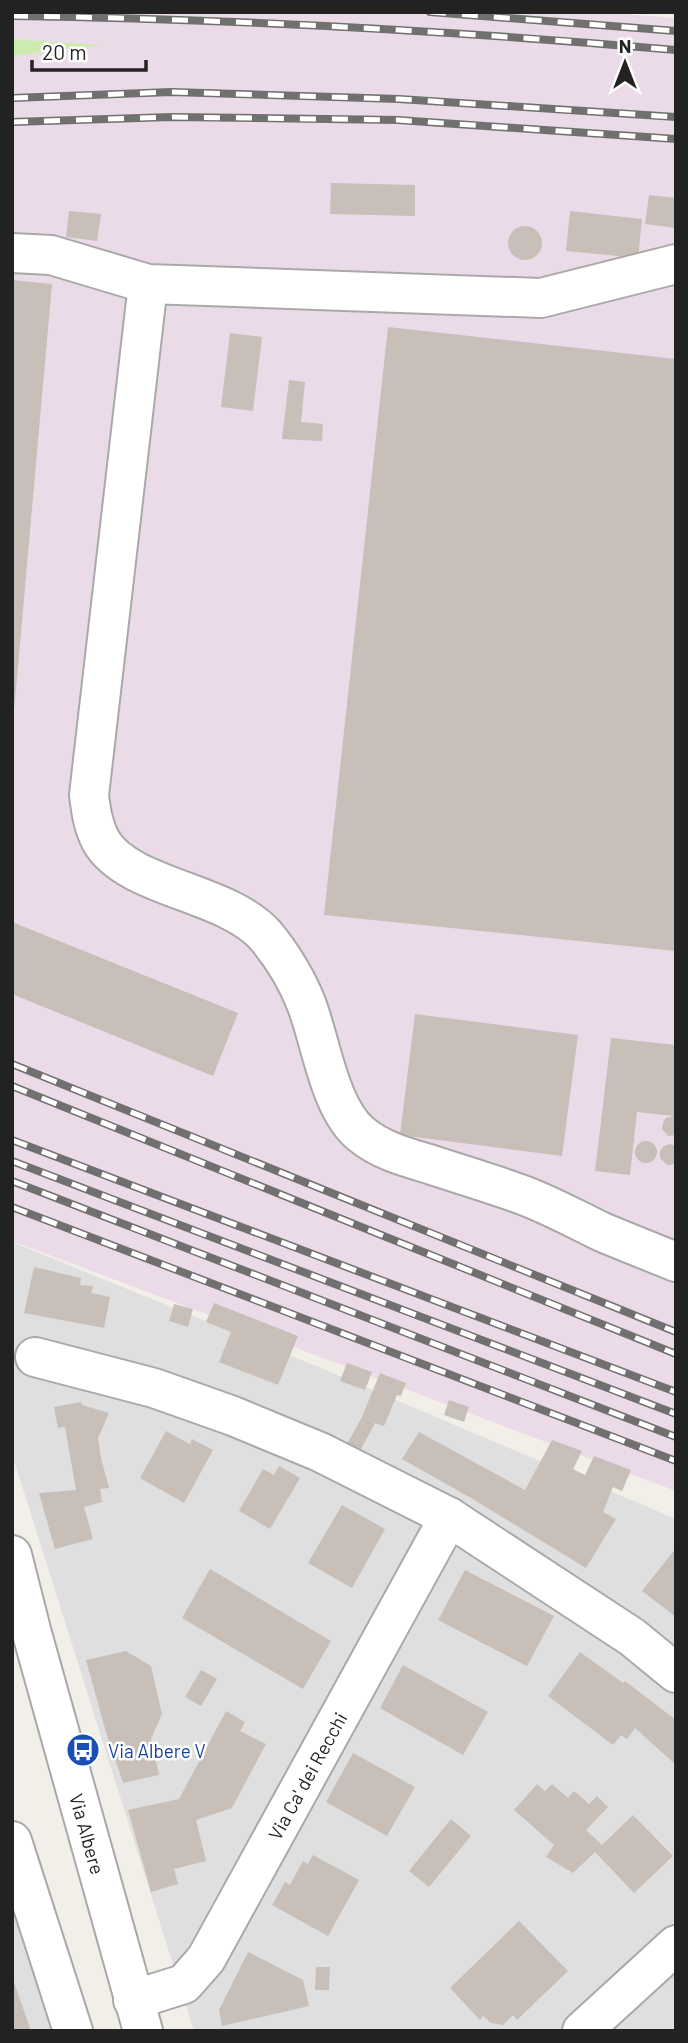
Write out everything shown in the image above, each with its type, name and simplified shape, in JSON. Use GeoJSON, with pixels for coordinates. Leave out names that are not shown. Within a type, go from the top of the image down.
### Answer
{"type":"FeatureCollection","features":[{"type":"Feature","properties":{"kind":"street"},"geometry":{"type":"LineString","coordinates":[[12,253],[51,255],[148,284],[541,298],[676,264]]}},
{"type":"Feature","properties":{"kind":"street"},"geometry":{"type":"LineString","coordinates":[[148,284],[89,795],[92,819],[102,843],[120,861],[144,875],[229,909],[265,936],[295,979],[306,1003],[338,1103],[348,1121],[361,1134],[379,1146],[522,1195],[676,1262]]}},
{"type":"Feature","properties":{"kind":"street"},"geometry":{"type":"LineString","coordinates":[[35,1357],[154,1388],[233,1416],[320,1452],[449,1517],[632,1637],[676,1673]]}},
{"type":"Feature","properties":{"kind":"street","name":"Via Ca' dei Recchi"},"geometry":{"type":"LineString","coordinates":[[138,2015],[184,1984],[206,1959],[449,1517]]}},
{"type":"Feature","properties":{"kind":"street","name":"Via Albere"},"geometry":{"type":"LineString","coordinates":[[12,1555],[138,2015]]}},
{"type":"Feature","properties":{"kind":"street"},"geometry":{"type":"LineString","coordinates":[[12,1841],[72,2031]]}},
{"type":"Feature","properties":{"kind":"street"},"geometry":{"type":"LineString","coordinates":[[582,2031],[676,1945]]}},
{"type":"Feature","properties":{"kind":"shaded area"},"geometry":{"type":"Polygon","coordinates":[[[12,12],[597,12],[676,18],[676,1491],[12,1241],[12,56],[97,45],[12,39],[12,12]]]}},
{"type":"Feature","properties":{"kind":"shaded area"},"geometry":{"type":"Polygon","coordinates":[[[12,1242],[321,1368],[676,1519],[676,2031],[194,2031],[12,1454],[12,1242]]]}},
{"type":"Feature","properties":{"kind":"shaded area"},"geometry":{"type":"Polygon","coordinates":[[[12,1859],[81,2031],[12,2031],[12,1859]]]}},
{"type":"Feature","properties":{"kind":"green space"},"geometry":{"type":"Polygon","coordinates":[[[12,39],[102,45],[12,56],[12,39]]]}},
{"type":"Feature","properties":{"kind":"building"},"geometry":{"type":"Polygon","coordinates":[[[331,183],[415,185],[415,216],[330,214],[331,183]]]}},
{"type":"Feature","properties":{"kind":"building"},"geometry":{"type":"Polygon","coordinates":[[[649,195],[676,198],[676,228],[645,224],[649,195]]]}},
{"type":"Feature","properties":{"kind":"building"},"geometry":{"type":"Polygon","coordinates":[[[69,211],[101,214],[97,241],[66,237],[69,211]]]}},
{"type":"Feature","properties":{"kind":"building"},"geometry":{"type":"Polygon","coordinates":[[[570,211],[642,219],[638,258],[566,251],[570,211]]]}},
{"type":"Feature","properties":{"kind":"building"},"geometry":{"type":"Polygon","coordinates":[[[525,226],[537,231],[542,243],[537,255],[525,260],[513,255],[508,243],[513,231],[525,226]]]}},
{"type":"Feature","properties":{"kind":"building"},"geometry":{"type":"Polygon","coordinates":[[[12,280],[52,284],[14,711],[12,711],[12,280]]]}},
{"type":"Feature","properties":{"kind":"building"},"geometry":{"type":"Polygon","coordinates":[[[388,327],[676,359],[676,951],[324,915],[388,327]]]}},
{"type":"Feature","properties":{"kind":"building"},"geometry":{"type":"Polygon","coordinates":[[[230,333],[262,337],[253,411],[221,407],[230,333]]]}},
{"type":"Feature","properties":{"kind":"building"},"geometry":{"type":"Polygon","coordinates":[[[289,380],[305,382],[301,422],[323,424],[322,441],[282,439],[289,380]]]}},
{"type":"Feature","properties":{"kind":"building"},"geometry":{"type":"Polygon","coordinates":[[[12,922],[238,1013],[213,1076],[12,994],[12,922]]]}},
{"type":"Feature","properties":{"kind":"building"},"geometry":{"type":"Polygon","coordinates":[[[415,1014],[578,1035],[562,1156],[400,1135],[415,1014]]]}},
{"type":"Feature","properties":{"kind":"building"},"geometry":{"type":"Polygon","coordinates":[[[611,1038],[676,1045],[676,1116],[637,1112],[630,1175],[595,1171],[611,1038]]]}},
{"type":"Feature","properties":{"kind":"building"},"geometry":{"type":"Polygon","coordinates":[[[674,1116],[676,1135],[668,1136],[662,1129],[663,1123],[666,1118],[674,1116]]]}},
{"type":"Feature","properties":{"kind":"building"},"geometry":{"type":"Polygon","coordinates":[[[646,1141],[656,1148],[657,1152],[650,1162],[646,1163],[636,1156],[635,1152],[642,1142],[646,1141]]]}},
{"type":"Feature","properties":{"kind":"building"},"geometry":{"type":"Polygon","coordinates":[[[670,1144],[676,1146],[676,1164],[667,1165],[660,1158],[660,1151],[670,1144]]]}},
{"type":"Feature","properties":{"kind":"building"},"geometry":{"type":"Polygon","coordinates":[[[34,1267],[81,1278],[80,1285],[93,1286],[91,1293],[110,1297],[104,1328],[24,1313],[34,1267]]]}},
{"type":"Feature","properties":{"kind":"building"},"geometry":{"type":"Polygon","coordinates":[[[214,1303],[298,1336],[278,1385],[219,1362],[231,1332],[206,1322],[214,1303]]]}},
{"type":"Feature","properties":{"kind":"building"},"geometry":{"type":"Polygon","coordinates":[[[174,1304],[193,1309],[188,1327],[169,1321],[174,1304]]]}},
{"type":"Feature","properties":{"kind":"building"},"geometry":{"type":"Polygon","coordinates":[[[347,1363],[372,1372],[365,1390],[340,1381],[347,1363]]]}},
{"type":"Feature","properties":{"kind":"building"},"geometry":{"type":"Polygon","coordinates":[[[380,1373],[406,1383],[401,1396],[397,1395],[384,1426],[375,1423],[361,1449],[347,1444],[362,1417],[380,1373]]]}},
{"type":"Feature","properties":{"kind":"building"},"geometry":{"type":"Polygon","coordinates":[[[449,1400],[469,1407],[464,1422],[444,1415],[449,1400]]]}},
{"type":"Feature","properties":{"kind":"building"},"geometry":{"type":"Polygon","coordinates":[[[81,1402],[82,1405],[109,1413],[98,1438],[109,1488],[100,1489],[102,1502],[84,1507],[93,1539],[55,1549],[39,1493],[76,1490],[65,1427],[58,1428],[54,1407],[81,1402]]]}},
{"type":"Feature","properties":{"kind":"building"},"geometry":{"type":"Polygon","coordinates":[[[166,1431],[190,1444],[192,1439],[213,1450],[184,1503],[140,1478],[166,1431]]]}},
{"type":"Feature","properties":{"kind":"building"},"geometry":{"type":"Polygon","coordinates":[[[419,1432],[525,1490],[552,1440],[582,1451],[573,1469],[585,1475],[594,1456],[631,1470],[622,1491],[613,1487],[603,1512],[616,1519],[586,1568],[402,1459],[419,1432]]]}},
{"type":"Feature","properties":{"kind":"building"},"geometry":{"type":"Polygon","coordinates":[[[279,1466],[300,1478],[270,1529],[239,1511],[263,1469],[274,1475],[279,1466]]]}},
{"type":"Feature","properties":{"kind":"building"},"geometry":{"type":"Polygon","coordinates":[[[342,1505],[385,1529],[352,1588],[308,1563],[342,1505]]]}},
{"type":"Feature","properties":{"kind":"building"},"geometry":{"type":"Polygon","coordinates":[[[676,1548],[676,1617],[642,1591],[676,1548]]]}},
{"type":"Feature","properties":{"kind":"building"},"geometry":{"type":"Polygon","coordinates":[[[210,1569],[331,1641],[303,1689],[182,1618],[210,1569]]]}},
{"type":"Feature","properties":{"kind":"building"},"geometry":{"type":"Polygon","coordinates":[[[465,1570],[554,1616],[527,1666],[438,1620],[465,1570]]]}},
{"type":"Feature","properties":{"kind":"building"},"geometry":{"type":"Polygon","coordinates":[[[126,1651],[151,1666],[162,1714],[151,1739],[159,1775],[123,1783],[86,1660],[126,1651]]]}},
{"type":"Feature","properties":{"kind":"building"},"geometry":{"type":"Polygon","coordinates":[[[580,1652],[623,1683],[625,1681],[676,1720],[676,1765],[635,1728],[627,1739],[621,1735],[613,1745],[548,1696],[580,1652]]]}},
{"type":"Feature","properties":{"kind":"building"},"geometry":{"type":"Polygon","coordinates":[[[403,1665],[488,1712],[463,1755],[380,1708],[403,1665]]]}},
{"type":"Feature","properties":{"kind":"building"},"geometry":{"type":"Polygon","coordinates":[[[201,1670],[217,1679],[201,1706],[185,1697],[201,1670]]]}},
{"type":"Feature","properties":{"kind":"building"},"geometry":{"type":"Polygon","coordinates":[[[226,1711],[245,1722],[240,1731],[266,1744],[232,1808],[196,1820],[206,1861],[174,1869],[178,1884],[151,1892],[128,1810],[179,1799],[226,1711]]]}},
{"type":"Feature","properties":{"kind":"building"},"geometry":{"type":"Polygon","coordinates":[[[353,1753],[415,1787],[387,1836],[326,1802],[353,1753]]]}},
{"type":"Feature","properties":{"kind":"building"},"geometry":{"type":"Polygon","coordinates":[[[537,1784],[545,1791],[552,1784],[568,1798],[574,1791],[589,1804],[597,1796],[608,1807],[586,1830],[602,1845],[633,1815],[673,1856],[634,1893],[595,1852],[573,1873],[546,1857],[554,1845],[514,1810],[537,1784]]]}},
{"type":"Feature","properties":{"kind":"building"},"geometry":{"type":"Polygon","coordinates":[[[451,1819],[471,1836],[429,1887],[409,1871],[451,1819]]]}},
{"type":"Feature","properties":{"kind":"building"},"geometry":{"type":"Polygon","coordinates":[[[313,1855],[359,1880],[328,1936],[272,1905],[285,1882],[290,1885],[303,1861],[308,1864],[313,1855]]]}},
{"type":"Feature","properties":{"kind":"building"},"geometry":{"type":"Polygon","coordinates":[[[519,1921],[568,1971],[517,2020],[513,2015],[503,2025],[491,2023],[483,2016],[480,2020],[450,1988],[519,1921]]]}},
{"type":"Feature","properties":{"kind":"building"},"geometry":{"type":"Polygon","coordinates":[[[248,1952],[303,1980],[309,2006],[222,2026],[219,2010],[248,1952]]]}},
{"type":"Feature","properties":{"kind":"building"},"geometry":{"type":"Polygon","coordinates":[[[316,1967],[330,1967],[329,1990],[315,1990],[316,1967]]]}},
{"type":"Feature","properties":{"kind":"building"},"geometry":{"type":"Polygon","coordinates":[[[13,1979],[31,2031],[12,2031],[13,1979]]]}},
{"type":"Feature","properties":{"kind":"railway"},"geometry":{"type":"LineString","coordinates":[[430,12],[676,31]]}},
{"type":"Feature","properties":{"kind":"railway"},"geometry":{"type":"LineString","coordinates":[[12,16],[344,27],[676,50]]}},
{"type":"Feature","properties":{"kind":"railway"},"geometry":{"type":"LineString","coordinates":[[12,98],[171,92],[399,99],[676,117]]}},
{"type":"Feature","properties":{"kind":"railway"},"geometry":{"type":"LineString","coordinates":[[12,122],[172,117],[398,120],[676,139]]}},
{"type":"Feature","properties":{"kind":"railway"},"geometry":{"type":"LineString","coordinates":[[12,1064],[676,1332]]}},
{"type":"Feature","properties":{"kind":"railway"},"geometry":{"type":"LineString","coordinates":[[12,1086],[676,1354]]}},
{"type":"Feature","properties":{"kind":"railway"},"geometry":{"type":"LineString","coordinates":[[12,1140],[676,1392]]}},
{"type":"Feature","properties":{"kind":"railway"},"geometry":{"type":"LineString","coordinates":[[12,1161],[676,1414]]}},
{"type":"Feature","properties":{"kind":"railway"},"geometry":{"type":"LineString","coordinates":[[12,1181],[676,1437]]}},
{"type":"Feature","properties":{"kind":"railway"},"geometry":{"type":"LineString","coordinates":[[12,1207],[676,1461]]}},
{"type":"Feature","properties":{"kind":"place","name":"Via Albere V"},"geometry":{"type":"Point","coordinates":[83,1750]}}]}
